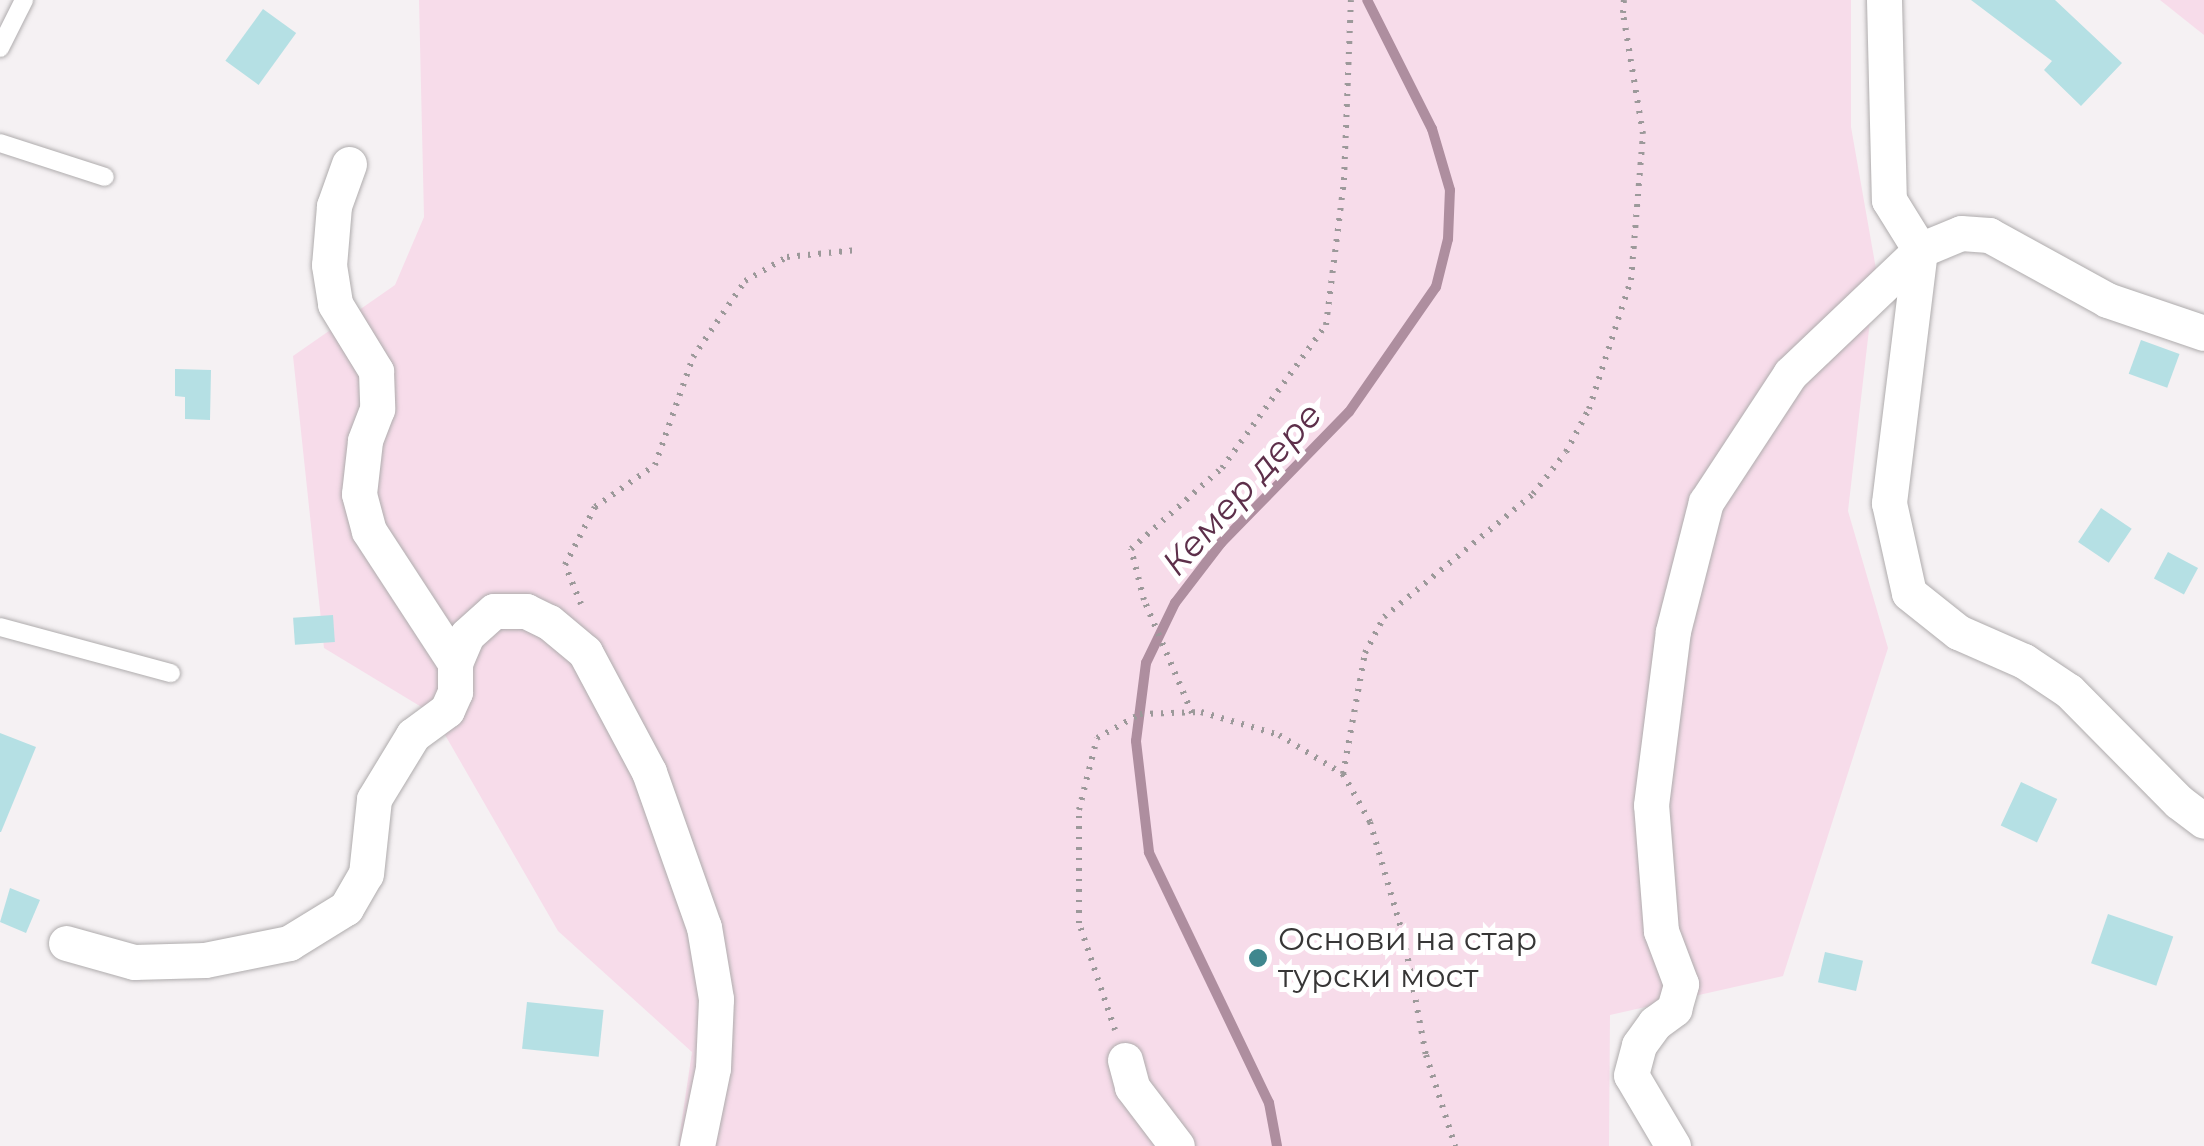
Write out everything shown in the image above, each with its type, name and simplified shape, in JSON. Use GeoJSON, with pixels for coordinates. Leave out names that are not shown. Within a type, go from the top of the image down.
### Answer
{"type":"FeatureCollection","features":[{"type":"Feature","properties":{"kind":"street"},"geometry":{"type":"LineString","coordinates":[[1884,0],[1889,200],[1920,250],[1889,503],[1909,593],[1958,632],[2024,660],[2069,692],[2178,802],[2204,821]]}},
{"type":"Feature","properties":{"kind":"street"},"geometry":{"type":"LineString","coordinates":[[349,164],[334,206],[329,265],[335,304],[376,371],[377,409],[365,441],[359,494],[369,531],[455,663]]}},
{"type":"Feature","properties":{"kind":"street"},"geometry":{"type":"LineString","coordinates":[[1673,1146],[1631,1075],[1639,1045],[1654,1022],[1674,1009],[1681,984],[1661,932],[1652,805],[1672,631],[1706,502],[1790,374],[1920,250],[1961,234],[1989,235],[2107,300],[2204,333]]}},
{"type":"Feature","properties":{"kind":"street"},"geometry":{"type":"LineString","coordinates":[[66,943],[134,962],[205,960],[289,942],[346,908],[366,874],[374,799],[413,735],[446,710],[455,692],[455,663],[467,636],[494,612],[526,612],[549,622],[584,652],[648,772],[704,927],[716,999],[713,1068],[696,1146]]}},
{"type":"Feature","properties":{"kind":"street"},"geometry":{"type":"LineString","coordinates":[[1125,1060],[1132,1087],[1177,1146]]}},
{"type":"Feature","properties":{"kind":"lane"},"geometry":{"type":"LineString","coordinates":[[0,48],[24,0]]}},
{"type":"Feature","properties":{"kind":"lane"},"geometry":{"type":"LineString","coordinates":[[0,143],[105,178]]}},
{"type":"Feature","properties":{"kind":"lane"},"geometry":{"type":"LineString","coordinates":[[0,627],[171,673]]}},
{"type":"Feature","properties":{"kind":"path"},"geometry":{"type":"LineString","coordinates":[[1192,713],[1144,600],[1131,548],[1222,468],[1326,325],[1344,180],[1352,0]]}},
{"type":"Feature","properties":{"kind":"path"},"geometry":{"type":"LineString","coordinates":[[1343,774],[1365,652],[1384,617],[1534,494],[1566,452],[1589,409],[1632,262],[1643,134],[1624,0]]}},
{"type":"Feature","properties":{"kind":"path"},"geometry":{"type":"LineString","coordinates":[[586,612],[566,565],[595,507],[655,465],[692,357],[745,282],[787,257],[857,250]]}},
{"type":"Feature","properties":{"kind":"path"},"geometry":{"type":"LineString","coordinates":[[1125,1060],[1079,924],[1079,810],[1097,738],[1140,714],[1192,713],[1279,735],[1343,774],[1370,822],[1404,938],[1426,1055],[1455,1146]]}},
{"type":"Feature","properties":{"kind":"shaded area"},"geometry":{"type":"Polygon","coordinates":[[[419,0],[1851,0],[1851,127],[1876,269],[1848,511],[1888,648],[1783,976],[1610,1015],[1609,1146],[678,1146],[692,1052],[558,931],[433,714],[324,648],[293,356],[395,285],[424,217],[419,0]]]}},
{"type":"Feature","properties":{"kind":"shaded area"},"geometry":{"type":"Polygon","coordinates":[[[2160,0],[2204,0],[2204,35],[2160,0]]]}},
{"type":"Feature","properties":{"kind":"building"},"geometry":{"type":"Polygon","coordinates":[[[1971,0],[2055,0],[2122,63],[2081,106],[2044,70],[2052,61],[1971,0]]]}},
{"type":"Feature","properties":{"kind":"building"},"geometry":{"type":"Polygon","coordinates":[[[263,9],[296,33],[259,85],[225,61],[263,9]]]}},
{"type":"Feature","properties":{"kind":"building"},"geometry":{"type":"Polygon","coordinates":[[[2141,340],[2180,354],[2167,388],[2129,374],[2141,340]]]}},
{"type":"Feature","properties":{"kind":"building"},"geometry":{"type":"Polygon","coordinates":[[[175,369],[211,370],[210,420],[185,419],[185,397],[175,396],[175,369]]]}},
{"type":"Feature","properties":{"kind":"building"},"geometry":{"type":"Polygon","coordinates":[[[2101,508],[2132,529],[2109,563],[2078,542],[2101,508]]]}},
{"type":"Feature","properties":{"kind":"building"},"geometry":{"type":"Polygon","coordinates":[[[2168,552],[2198,568],[2184,594],[2154,578],[2168,552]]]}},
{"type":"Feature","properties":{"kind":"building"},"geometry":{"type":"Polygon","coordinates":[[[333,615],[335,642],[295,645],[293,618],[333,615]]]}},
{"type":"Feature","properties":{"kind":"building"},"geometry":{"type":"Polygon","coordinates":[[[0,733],[36,747],[1,832],[0,832],[0,733]]]}},
{"type":"Feature","properties":{"kind":"building"},"geometry":{"type":"Polygon","coordinates":[[[2021,782],[2057,799],[2037,842],[2001,826],[2021,782]]]}},
{"type":"Feature","properties":{"kind":"building"},"geometry":{"type":"Polygon","coordinates":[[[10,888],[40,900],[26,933],[0,922],[10,888]]]}},
{"type":"Feature","properties":{"kind":"building"},"geometry":{"type":"Polygon","coordinates":[[[2108,914],[2173,936],[2156,986],[2091,963],[2108,914]]]}},
{"type":"Feature","properties":{"kind":"building"},"geometry":{"type":"Polygon","coordinates":[[[1825,952],[1863,961],[1856,991],[1818,982],[1825,952]]]}},
{"type":"Feature","properties":{"kind":"building"},"geometry":{"type":"Polygon","coordinates":[[[527,1002],[604,1010],[599,1057],[522,1049],[527,1002]]]}},
{"type":"Feature","properties":{"kind":"waterway","name":"Кемер дере"},"geometry":{"type":"LineString","coordinates":[[1277,1146],[1269,1103],[1149,852],[1136,741],[1146,663],[1175,603],[1221,543],[1349,412],[1436,287],[1448,239],[1450,190],[1432,129],[1367,0]]}},
{"type":"Feature","properties":{"kind":"place","name":"Основи на стар турски мост"},"geometry":{"type":"Point","coordinates":[1258,958]}}]}
